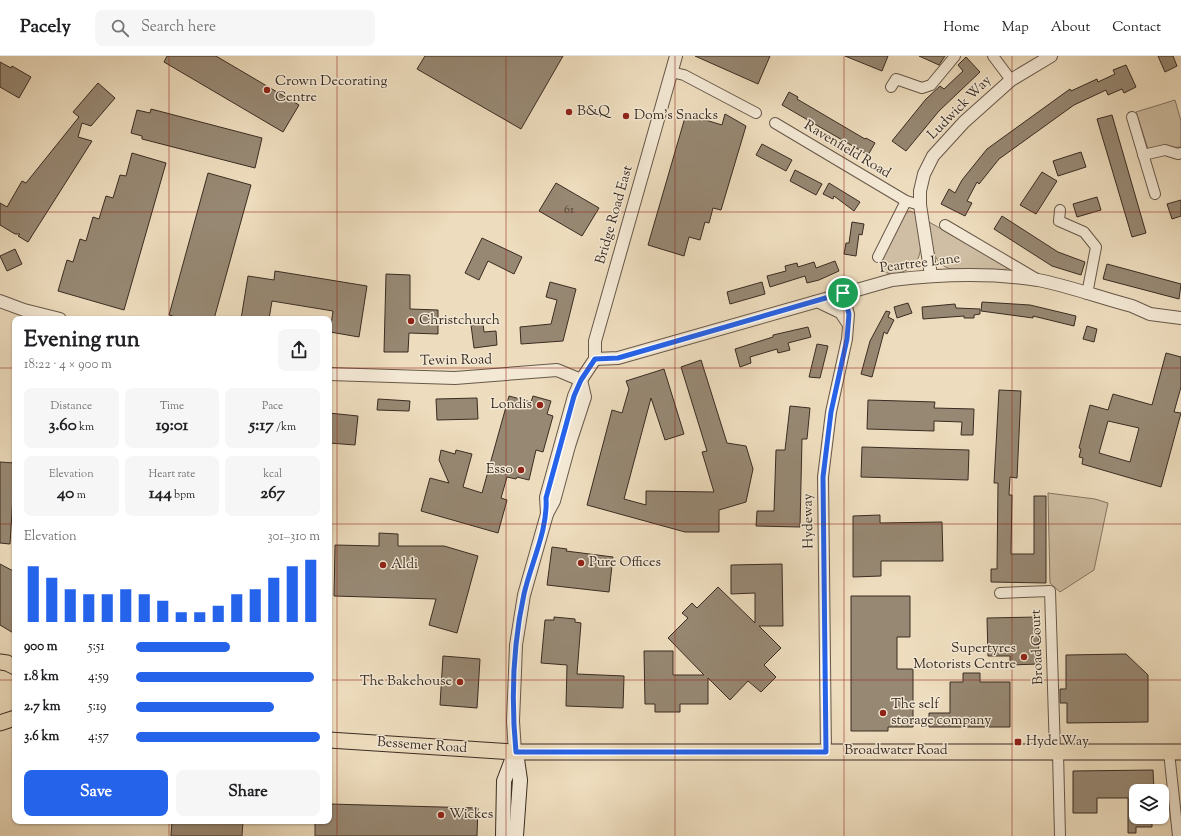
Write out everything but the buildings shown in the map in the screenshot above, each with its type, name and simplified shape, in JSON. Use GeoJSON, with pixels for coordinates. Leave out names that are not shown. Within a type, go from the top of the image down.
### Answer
{"type":"FeatureCollection","features":[{"type":"Feature","properties":{"kind":"main road"},"geometry":{"type":"LineString","coordinates":[[0,662],[12,666]]}},
{"type":"Feature","properties":{"kind":"main road","name":"Bessemer Road"},"geometry":{"type":"LineString","coordinates":[[332,740],[516,752]]}},
{"type":"Feature","properties":{"kind":"main road","name":"Broadwater Road"},"geometry":{"type":"LineString","coordinates":[[516,752],[1175,752]]}},
{"type":"Feature","properties":{"kind":"main road"},"geometry":{"type":"LineString","coordinates":[[503,836],[504,781],[516,752]]}},
{"type":"Feature","properties":{"kind":"main road"},"geometry":{"type":"LineString","coordinates":[[516,752],[520,780],[516,836]]}},
{"type":"Feature","properties":{"kind":"street","name":"Bridge Road East"},"geometry":{"type":"LineString","coordinates":[[595,359],[595,341],[676,56]]}},
{"type":"Feature","properties":{"kind":"street"},"geometry":{"type":"LineString","coordinates":[[891,87],[896,79],[922,88],[931,85],[955,56]]}},
{"type":"Feature","properties":{"kind":"street"},"geometry":{"type":"LineString","coordinates":[[993,56],[1011,80]]}},
{"type":"Feature","properties":{"kind":"street","name":"Ludwick Way"},"geometry":{"type":"LineString","coordinates":[[931,275],[920,205],[920,191],[924,174],[933,156],[964,122],[1011,80],[1051,56]]}},
{"type":"Feature","properties":{"kind":"street"},"geometry":{"type":"LineString","coordinates":[[671,72],[684,75],[756,113]]}},
{"type":"Feature","properties":{"kind":"street"},"geometry":{"type":"LineString","coordinates":[[1132,117],[1155,194]]}},
{"type":"Feature","properties":{"kind":"street","name":"Ravenfield Road"},"geometry":{"type":"LineString","coordinates":[[775,124],[906,201],[920,205]]}},
{"type":"Feature","properties":{"kind":"street"},"geometry":{"type":"LineString","coordinates":[[1143,155],[1165,150],[1181,153]]}},
{"type":"Feature","properties":{"kind":"street"},"geometry":{"type":"LineString","coordinates":[[878,257],[906,201]]}},
{"type":"Feature","properties":{"kind":"street"},"geometry":{"type":"LineString","coordinates":[[1060,210],[1059,221],[1084,232],[1096,247],[1087,294]]}},
{"type":"Feature","properties":{"kind":"street"},"geometry":{"type":"LineString","coordinates":[[945,225],[1039,280]]}},
{"type":"Feature","properties":{"kind":"street","name":"Peartree Lane"},"geometry":{"type":"LineString","coordinates":[[595,359],[618,358],[892,280],[931,275],[992,274],[1039,280],[1132,306],[1150,314],[1181,318]]}},
{"type":"Feature","properties":{"kind":"street","name":"Hydeway"},"geometry":{"type":"LineString","coordinates":[[826,752],[823,477],[831,412],[847,339],[849,314],[843,293]]}},
{"type":"Feature","properties":{"kind":"street"},"geometry":{"type":"LineString","coordinates":[[0,301],[24,310],[48,316]]}},
{"type":"Feature","properties":{"kind":"street"},"geometry":{"type":"LineString","coordinates":[[815,301],[840,313],[848,325]]}},
{"type":"Feature","properties":{"kind":"street"},"geometry":{"type":"LineString","coordinates":[[516,752],[512,721],[516,645],[524,595],[547,514],[554,501],[585,397],[581,380],[595,359]]}},
{"type":"Feature","properties":{"kind":"street","name":"Tewin Road"},"geometry":{"type":"LineString","coordinates":[[332,374],[455,378],[557,370],[581,380]]}},
{"type":"Feature","properties":{"kind":"street","name":"Broad Court"},"geometry":{"type":"LineString","coordinates":[[1000,593],[1050,591],[1056,752]]}},
{"type":"Feature","properties":{"kind":"street"},"geometry":{"type":"LineString","coordinates":[[1056,752],[1060,836]]}},
{"type":"Feature","properties":{"kind":"street"},"geometry":{"type":"LineString","coordinates":[[1175,752],[1178,836]]}},
{"type":"Feature","properties":{"kind":"shaded area"},"geometry":{"type":"Polygon","coordinates":[[[1175,100],[1181,121],[1181,147],[1148,149],[1136,112],[1175,100]]]}},
{"type":"Feature","properties":{"kind":"shaded area"},"geometry":{"type":"Polygon","coordinates":[[[910,211],[915,213],[917,216],[920,242],[919,256],[910,268],[897,274],[890,274],[885,272],[881,267],[881,259],[905,213],[910,211]]]}},
{"type":"Feature","properties":{"kind":"shaded area"},"geometry":{"type":"Polygon","coordinates":[[[929,222],[1007,266],[1008,268],[1005,270],[951,269],[944,266],[939,262],[933,250],[929,222]]]}},
{"type":"Feature","properties":{"kind":"shaded area"},"geometry":{"type":"Polygon","coordinates":[[[1048,493],[1095,499],[1108,503],[1094,570],[1060,592],[1050,583],[1048,493]]]}},
{"type":"Feature","properties":{"kind":"place","name":"Crown Decorating Centre"},"geometry":{"type":"Point","coordinates":[267,90]}},
{"type":"Feature","properties":{"kind":"place","name":"B&Q"},"geometry":{"type":"Point","coordinates":[569,112]}},
{"type":"Feature","properties":{"kind":"place","name":"Dom's Snacks"},"geometry":{"type":"Point","coordinates":[626,116]}},
{"type":"Feature","properties":{"kind":"place","name":"Christchurch"},"geometry":{"type":"Point","coordinates":[411,321]}},
{"type":"Feature","properties":{"kind":"place","name":"Londis"},"geometry":{"type":"Point","coordinates":[540,405]}},
{"type":"Feature","properties":{"kind":"place","name":"Esso"},"geometry":{"type":"Point","coordinates":[521,470]}},
{"type":"Feature","properties":{"kind":"place","name":"Pure Offices"},"geometry":{"type":"Point","coordinates":[581,563]}},
{"type":"Feature","properties":{"kind":"place","name":"Aldi"},"geometry":{"type":"Point","coordinates":[383,565]}},
{"type":"Feature","properties":{"kind":"place","name":"Supertyres Motorists Centre"},"geometry":{"type":"Point","coordinates":[1024,657]}},
{"type":"Feature","properties":{"kind":"place","name":"The Bakehouse"},"geometry":{"type":"Point","coordinates":[460,682]}},
{"type":"Feature","properties":{"kind":"place","name":"The self storage company"},"geometry":{"type":"Point","coordinates":[883,713]}},
{"type":"Feature","properties":{"kind":"place","name":"Hyde Way"},"geometry":{"type":"Point","coordinates":[1018,742]}},
{"type":"Feature","properties":{"kind":"place","name":"Wickes"},"geometry":{"type":"Point","coordinates":[441,815]}},
{"type":"Feature","properties":{"kind":"route"},"geometry":{"type":"LineString","coordinates":[[843,293],[849,314],[847,339],[831,412],[823,477],[826,752],[516,752],[512,721],[516,645],[524,595],[533,558],[547,514],[546,498],[574,396],[581,380],[595,359],[618,358],[843,293]]}}]}
